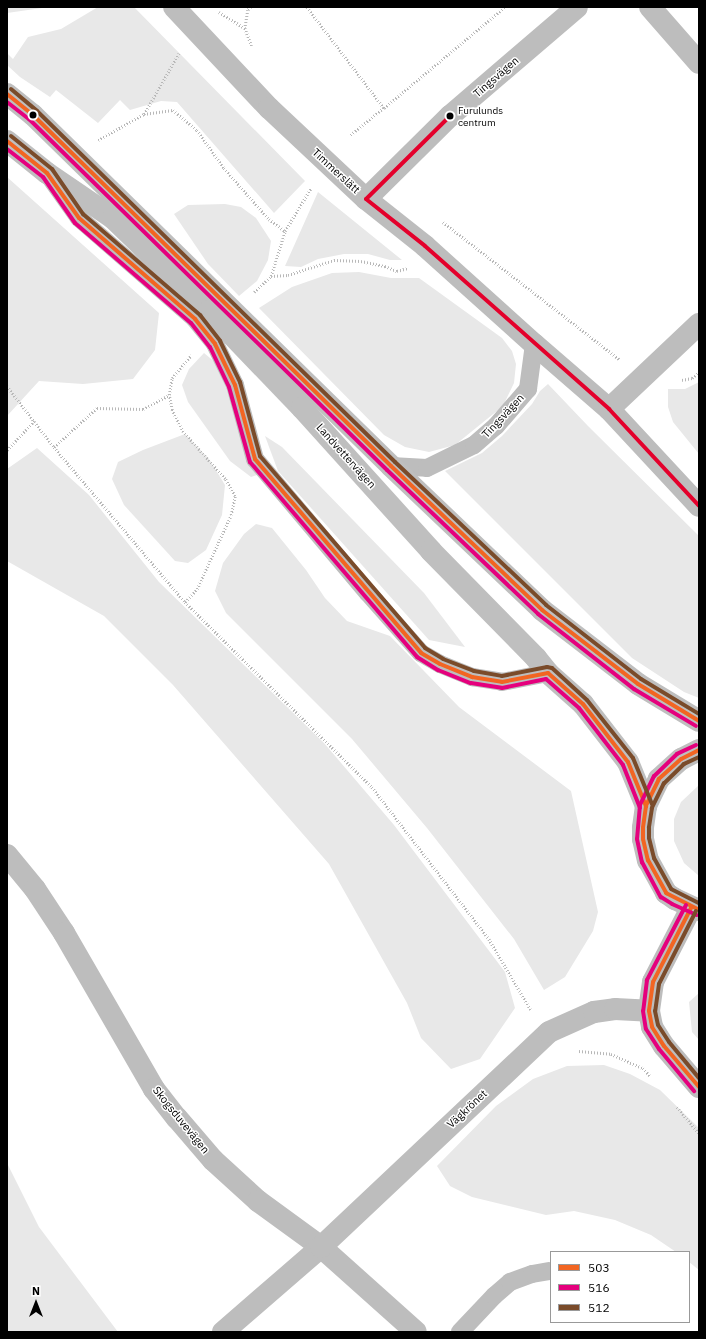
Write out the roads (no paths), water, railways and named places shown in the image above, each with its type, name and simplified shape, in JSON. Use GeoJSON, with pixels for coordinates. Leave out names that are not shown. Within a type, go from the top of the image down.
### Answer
{"type":"FeatureCollection","features":[{"type":"Feature","properties":{"kind":"street","name":"Timmerslätt"},"geometry":{"type":"LineString","coordinates":[[174,7],[269,108],[366,199],[425,246],[609,409],[699,506]]}},
{"type":"Feature","properties":{"kind":"street","name":"Tingsvägen"},"geometry":{"type":"LineString","coordinates":[[366,199],[450,116],[577,7]]}},
{"type":"Feature","properties":{"kind":"street"},"geometry":{"type":"LineString","coordinates":[[650,7],[696,52]]}},
{"type":"Feature","properties":{"kind":"street","name":"Landvettervägen"},"geometry":{"type":"LineString","coordinates":[[7,94],[33,115],[391,466],[542,610],[638,684],[699,721]]}},
{"type":"Feature","properties":{"kind":"street","name":"Landvettervägen"},"geometry":{"type":"LineString","coordinates":[[7,141],[47,172],[113,218],[209,311],[302,408],[432,551],[536,658],[548,673],[583,704],[628,762],[646,806]]}},
{"type":"Feature","properties":{"kind":"street"},"geometry":{"type":"LineString","coordinates":[[609,409],[699,324]]}},
{"type":"Feature","properties":{"kind":"street"},"geometry":{"type":"LineString","coordinates":[[699,750],[681,759],[669,768],[659,779],[646,806],[643,839],[648,860],[666,893],[695,909],[653,982],[649,1011],[652,1026],[664,1046],[699,1087]]}},
{"type":"Feature","properties":{"kind":"street","name":"Skogsduvevägen"},"geometry":{"type":"LineString","coordinates":[[7,855],[35,889],[64,933],[154,1089],[213,1160],[258,1201],[320,1247],[416,1332]]}},
{"type":"Feature","properties":{"kind":"street","name":"Vägkrönet"},"geometry":{"type":"LineString","coordinates":[[223,1332],[320,1247],[549,1032],[594,1012],[615,1009],[649,1011]]}},
{"type":"Feature","properties":{"kind":"lane"},"geometry":{"type":"LineString","coordinates":[[47,172],[79,218],[199,324],[215,344],[235,385],[255,459],[368,593],[421,653],[440,664],[472,677],[487,680],[502,682],[548,673]]}},
{"type":"Feature","properties":{"kind":"lane","name":"Tingsvägen"},"geometry":{"type":"LineString","coordinates":[[391,466],[427,468],[474,445],[496,426],[528,390],[534,344]]}},
{"type":"Feature","properties":{"kind":"lane"},"geometry":{"type":"LineString","coordinates":[[460,1332],[494,1296],[510,1282],[532,1274],[549,1271]]}},
{"type":"Feature","properties":{"kind":"place","name":"Furulunds centrum"},"geometry":{"type":"Point","coordinates":[450,116]}}]}
